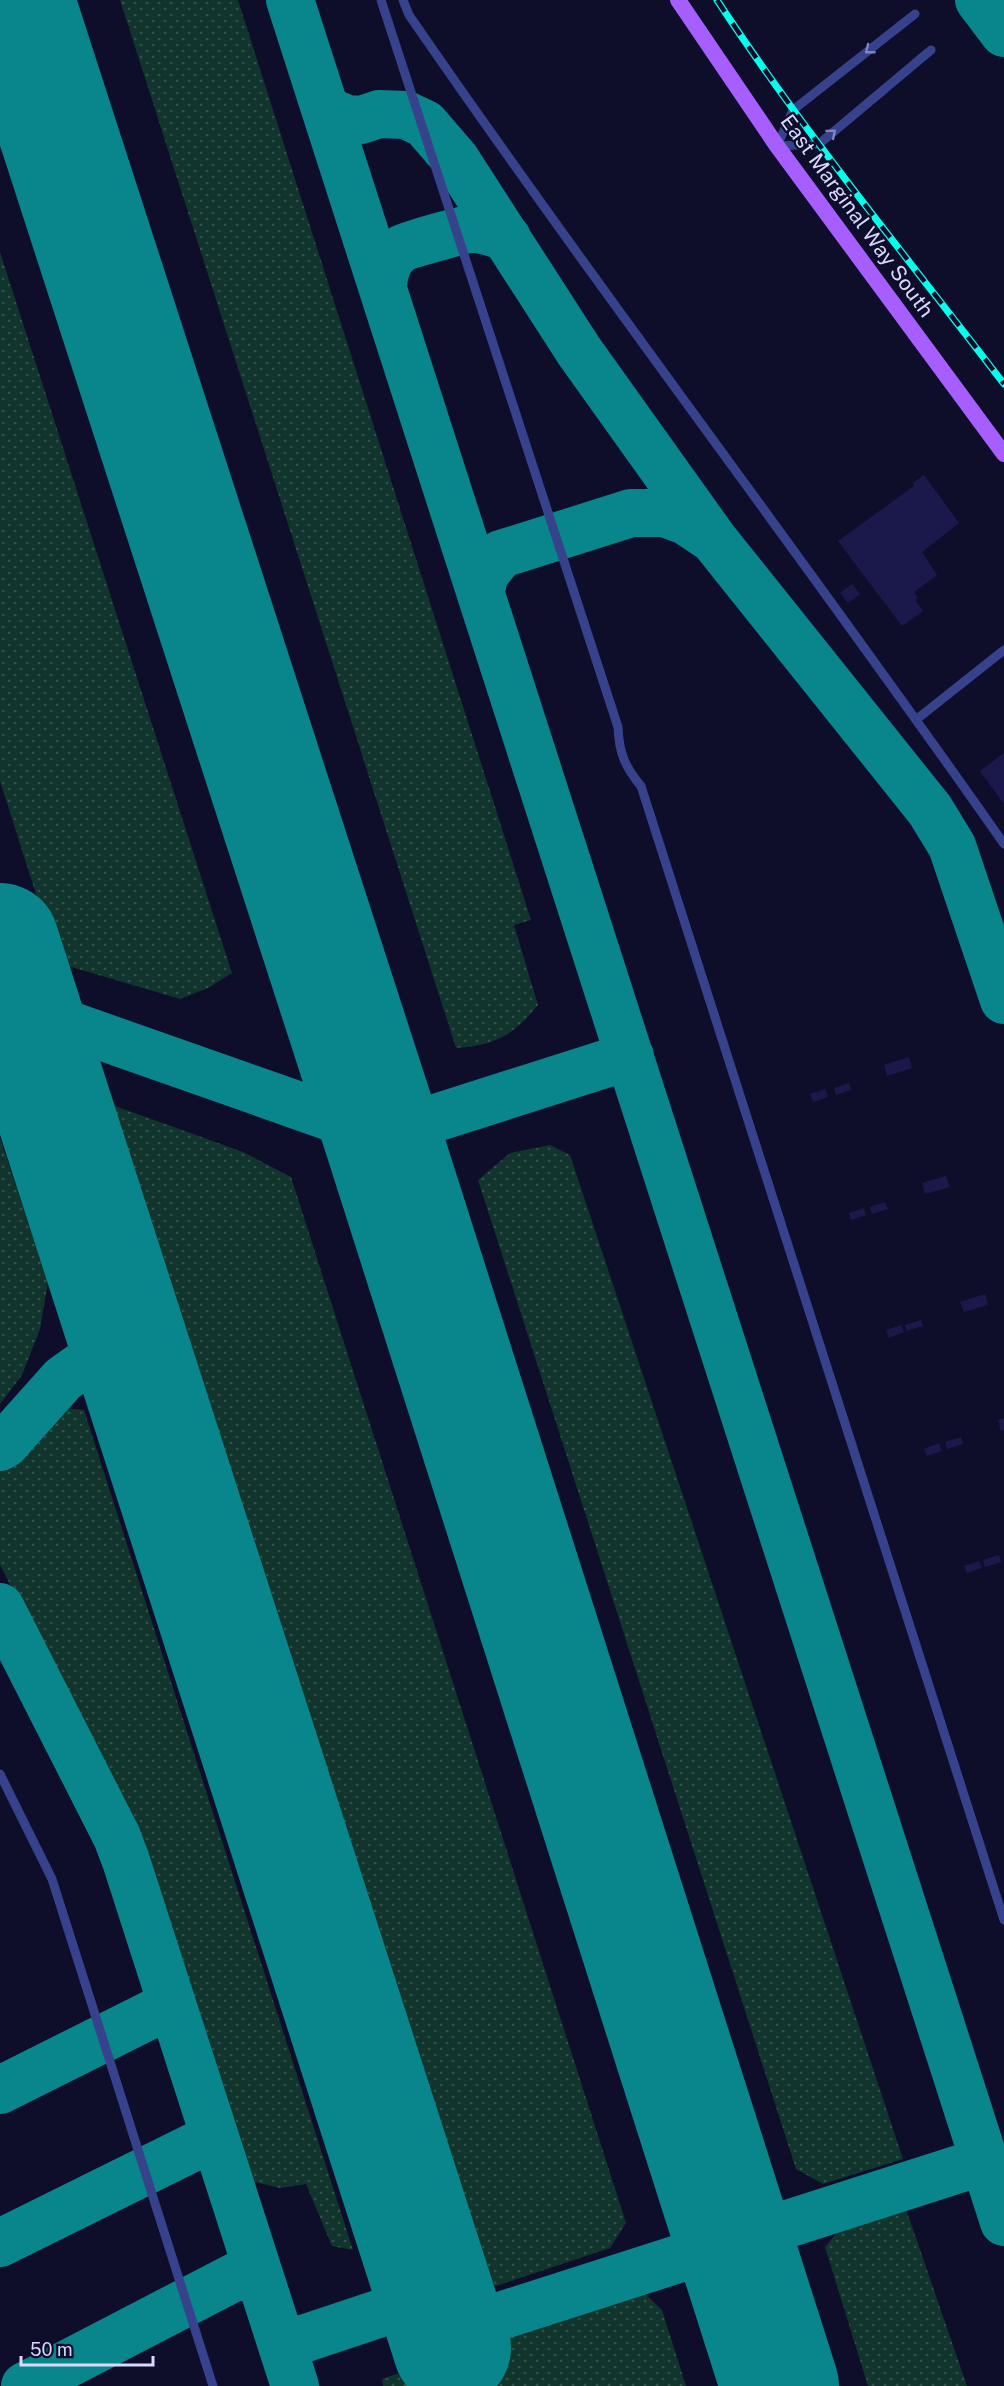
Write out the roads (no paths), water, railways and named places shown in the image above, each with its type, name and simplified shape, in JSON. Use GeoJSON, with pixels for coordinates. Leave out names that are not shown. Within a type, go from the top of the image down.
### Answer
{"type":"FeatureCollection","features":[{"type":"Feature","properties":{"kind":"main road","name":"East Marginal Way South"},"geometry":{"type":"LineString","coordinates":[[678,0],[777,146],[1004,454]]}},
{"type":"Feature","properties":{"kind":"lane"},"geometry":{"type":"LineString","coordinates":[[381,0],[618,727],[619,744],[627,770],[641,786],[1004,1920]]}},
{"type":"Feature","properties":{"kind":"lane"},"geometry":{"type":"LineString","coordinates":[[403,0],[409,15],[482,122],[916,718],[1004,844]]}},
{"type":"Feature","properties":{"kind":"lane"},"geometry":{"type":"LineString","coordinates":[[915,15],[793,110],[777,146],[819,144],[931,50]]}},
{"type":"Feature","properties":{"kind":"lane"},"geometry":{"type":"LineString","coordinates":[[916,718],[1004,650]]}},
{"type":"Feature","properties":{"kind":"lane"},"geometry":{"type":"LineString","coordinates":[[0,1774],[52,1879],[213,2386]]}},
{"type":"Feature","properties":{"kind":"railway"},"geometry":{"type":"LineString","coordinates":[[717,0],[785,99],[1004,384]]}}]}
